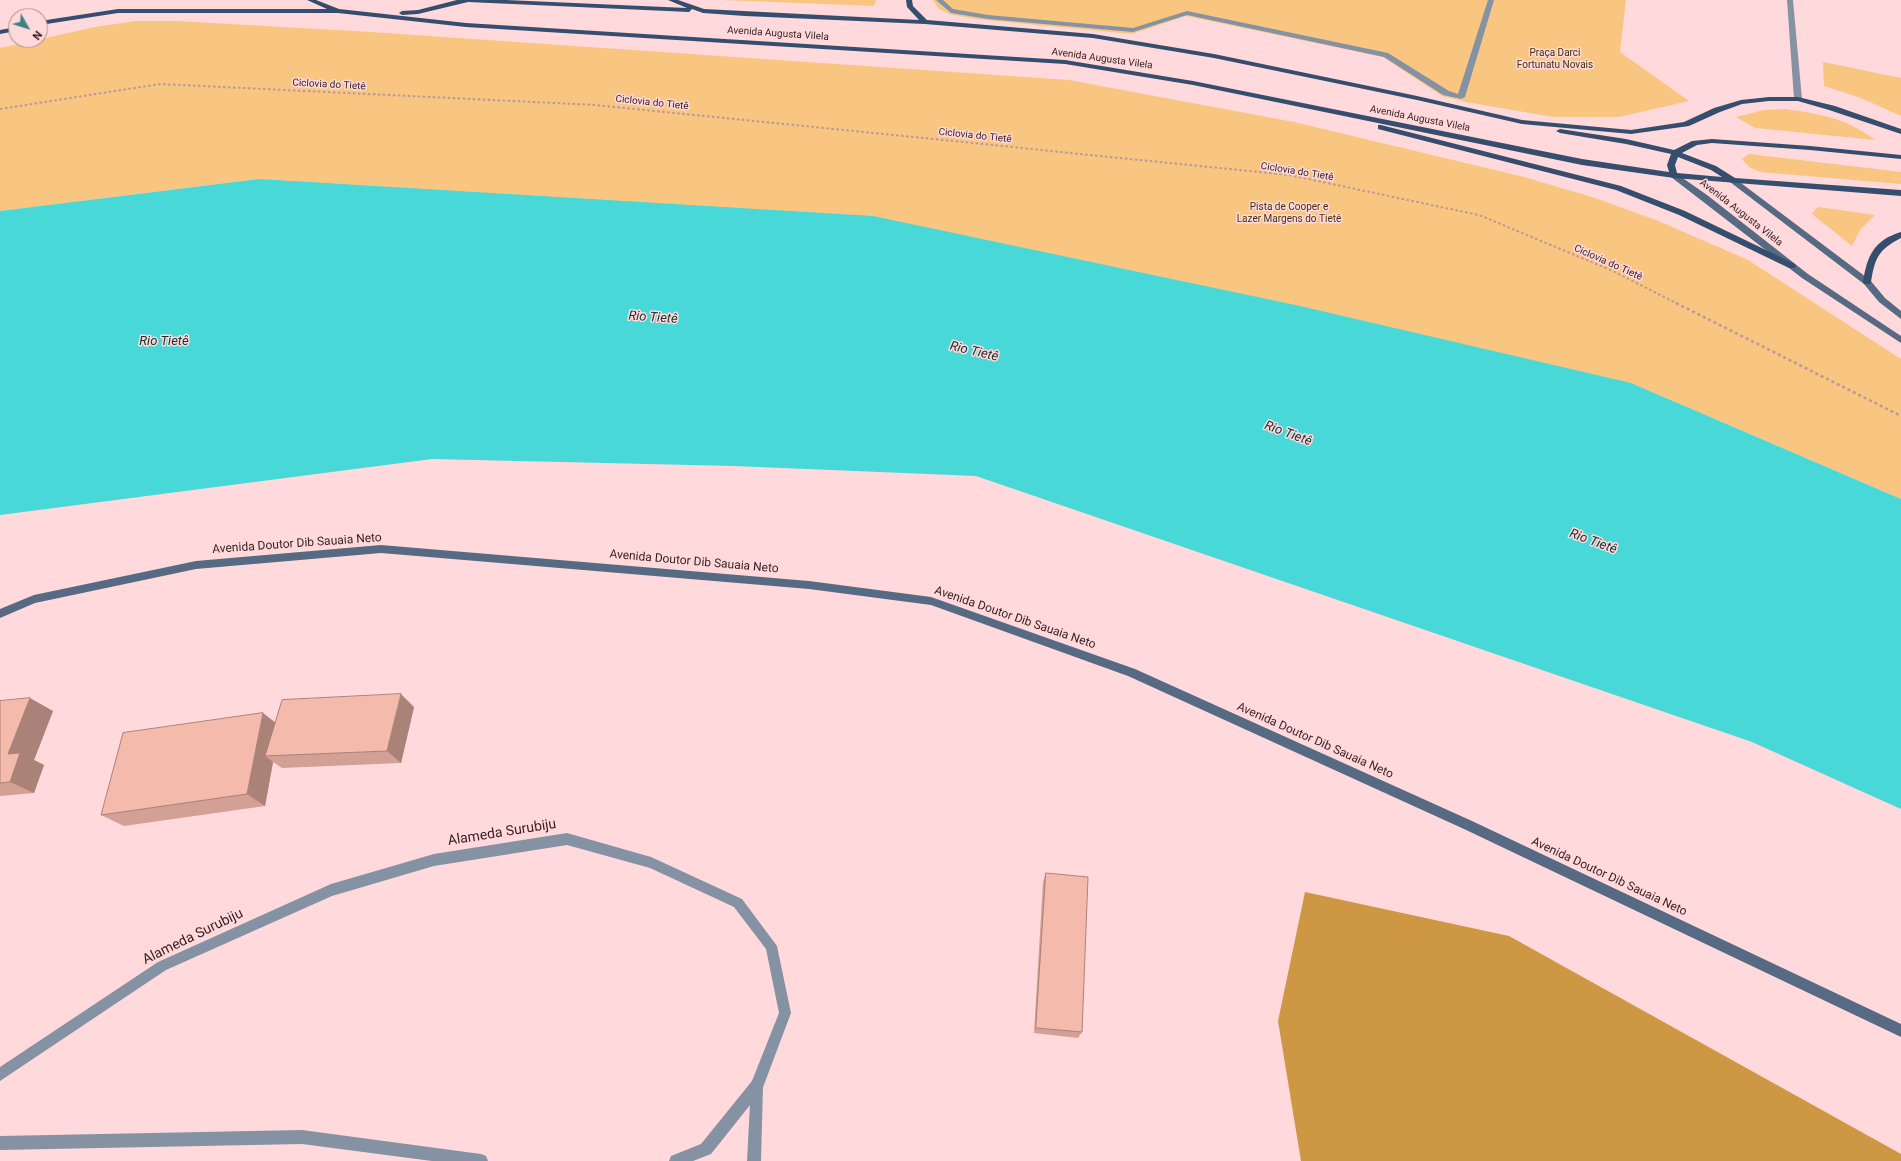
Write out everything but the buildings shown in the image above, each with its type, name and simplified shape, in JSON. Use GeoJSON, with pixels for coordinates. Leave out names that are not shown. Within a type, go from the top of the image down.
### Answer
{"type":"FeatureCollection","features":[{"type":"Feature","properties":{"kind":"main road"},"geometry":{"type":"LineString","coordinates":[[310,0],[338,11]]}},
{"type":"Feature","properties":{"kind":"main road"},"geometry":{"type":"LineString","coordinates":[[460,0],[703,11]]}},
{"type":"Feature","properties":{"kind":"main road"},"geometry":{"type":"LineString","coordinates":[[48,21],[118,11],[338,11],[369,15],[418,12],[467,0]]}},
{"type":"Feature","properties":{"kind":"main road","name":"Avenida Augusta Vilela"},"geometry":{"type":"LineString","coordinates":[[671,0],[703,11],[924,22],[1093,36],[1214,56],[1417,98],[1522,122],[1631,132],[1686,124],[1717,110],[1741,102],[1768,99],[1798,99],[1832,108],[1901,132]]}},
{"type":"Feature","properties":{"kind":"main road"},"geometry":{"type":"LineString","coordinates":[[909,0],[910,7],[924,22]]}},
{"type":"Feature","properties":{"kind":"main road","name":"Avenida Augusta Vilela"},"geometry":{"type":"LineString","coordinates":[[369,15],[466,25],[1065,62],[1193,83],[1582,162],[1674,174],[1792,266],[1901,340]]}},
{"type":"Feature","properties":{"kind":"main road"},"geometry":{"type":"LineString","coordinates":[[1294,104],[1473,152],[1618,188],[1682,213],[1792,266]]}},
{"type":"Feature","properties":{"kind":"main road"},"geometry":{"type":"LineString","coordinates":[[1522,122],[1558,131],[1675,153],[1705,163],[1733,180],[1867,282],[1882,300],[1901,316]]}},
{"type":"Feature","properties":{"kind":"main road"},"geometry":{"type":"LineString","coordinates":[[1901,157],[1810,148],[1712,141],[1695,143],[1675,153],[1671,165],[1674,174],[1901,193]]}},
{"type":"Feature","properties":{"kind":"main road"},"geometry":{"type":"LineString","coordinates":[[1867,282],[1871,260],[1881,244],[1901,235]]}},
{"type":"Feature","properties":{"kind":"main road","name":"Avenida Doutor Dib Sauaia Neto"},"geometry":{"type":"LineString","coordinates":[[0,614],[34,599],[196,565],[381,549],[809,585],[931,601],[1131,672],[1468,825],[1901,1031]]}},
{"type":"Feature","properties":{"kind":"street"},"geometry":{"type":"LineString","coordinates":[[939,0],[950,11],[988,17],[1133,30],[1187,13],[1386,55],[1446,93],[1461,97],[1491,0]]}},
{"type":"Feature","properties":{"kind":"street"},"geometry":{"type":"LineString","coordinates":[[1790,0],[1797,65],[1798,99]]}},
{"type":"Feature","properties":{"kind":"street","name":"Alameda Surubiju"},"geometry":{"type":"LineString","coordinates":[[0,1075],[162,966],[331,890],[434,860],[567,839],[651,862],[738,903],[771,946],[785,1013],[757,1085],[706,1149],[676,1161]]}},
{"type":"Feature","properties":{"kind":"street"},"geometry":{"type":"LineString","coordinates":[[754,1161],[757,1085]]}},
{"type":"Feature","properties":{"kind":"street"},"geometry":{"type":"LineString","coordinates":[[0,1143],[302,1136],[481,1161]]}},
{"type":"Feature","properties":{"kind":"path","name":"Ciclovia do Tietê"},"geometry":{"type":"LineString","coordinates":[[0,109],[160,84],[596,105],[1289,175],[1479,215],[1613,271],[1901,416]]}},
{"type":"Feature","properties":{"kind":"green space"},"geometry":{"type":"Polygon","coordinates":[[[723,0],[876,0],[874,6],[723,0]]]}},
{"type":"Feature","properties":{"kind":"green space","name":"Praça Darci Fortunatu Novais"},"geometry":{"type":"Polygon","coordinates":[[[933,0],[1626,0],[1620,52],[1689,101],[1619,117],[1553,117],[1466,102],[1442,96],[1383,57],[1186,16],[1132,34],[976,19],[949,14],[939,9],[933,0]]]}},
{"type":"Feature","properties":{"kind":"green space","name":"Pista de Cooper e Lazer Margens do Tietê"},"geometry":{"type":"Polygon","coordinates":[[[136,21],[177,21],[371,32],[1069,80],[1294,122],[1524,177],[1592,197],[1656,220],[1748,260],[1901,359],[1901,499],[1631,383],[259,179],[0,211],[0,48],[8,46],[8,48],[48,48],[48,37],[95,27],[136,21]]]}},
{"type":"Feature","properties":{"kind":"green space"},"geometry":{"type":"Polygon","coordinates":[[[1823,62],[1901,78],[1901,116],[1861,98],[1824,86],[1823,62]]]}},
{"type":"Feature","properties":{"kind":"green space"},"geometry":{"type":"Polygon","coordinates":[[[1785,109],[1832,118],[1854,127],[1875,140],[1755,128],[1736,117],[1764,110],[1785,109]]]}},
{"type":"Feature","properties":{"kind":"green space"},"geometry":{"type":"Polygon","coordinates":[[[1749,154],[1901,172],[1901,184],[1760,172],[1749,167],[1742,159],[1749,154]]]}},
{"type":"Feature","properties":{"kind":"green space"},"geometry":{"type":"Polygon","coordinates":[[[1819,207],[1875,215],[1860,230],[1852,246],[1812,214],[1819,207]]]}},
{"type":"Feature","properties":{"kind":"shaded area"},"geometry":{"type":"Polygon","coordinates":[[[1305,892],[1509,936],[1901,1154],[1901,1161],[1301,1161],[1278,1021],[1305,892]]]}},
{"type":"Feature","properties":{"kind":"water","name":"Rio Tietê"},"geometry":{"type":"Polygon","coordinates":[[[259,179],[873,216],[1300,306],[1631,383],[1901,499],[1901,809],[1752,742],[976,476],[734,466],[432,459],[0,515],[0,211],[259,179]]]}}]}
